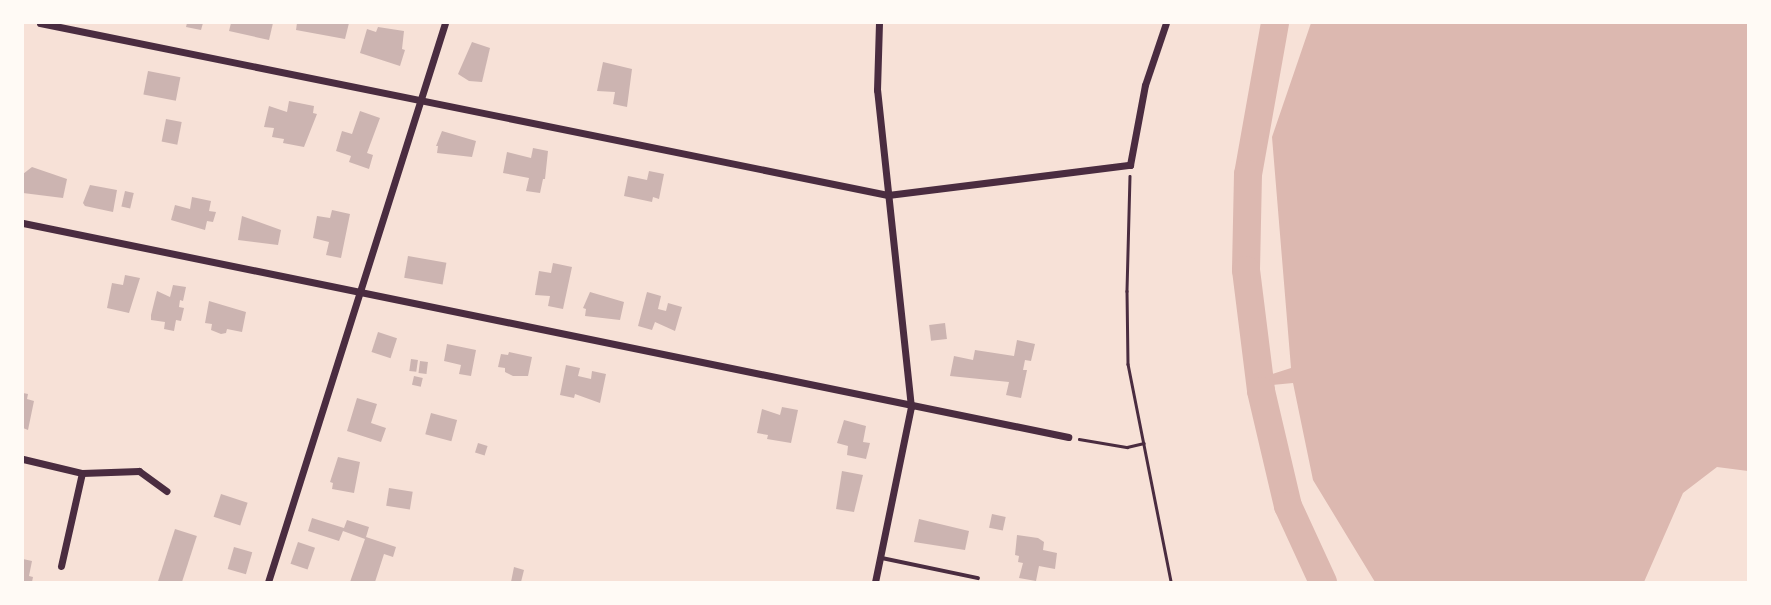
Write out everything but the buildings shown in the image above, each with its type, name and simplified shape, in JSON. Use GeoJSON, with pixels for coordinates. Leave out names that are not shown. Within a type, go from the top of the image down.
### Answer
{"type":"FeatureCollection","features":[{"type":"Feature","properties":{"kind":"street"},"geometry":{"type":"LineString","coordinates":[[40,23],[888,195],[1130,165],[1145,85],[1166,23]]}},
{"type":"Feature","properties":{"kind":"street"},"geometry":{"type":"LineString","coordinates":[[268,582],[445,23]]}},
{"type":"Feature","properties":{"kind":"street"},"geometry":{"type":"LineString","coordinates":[[875,582],[911,407],[877,90],[880,23]]}},
{"type":"Feature","properties":{"kind":"street"},"geometry":{"type":"LineString","coordinates":[[23,223],[358,294],[1068,437]]}},
{"type":"Feature","properties":{"kind":"street"},"geometry":{"type":"LineString","coordinates":[[23,459],[82,472],[139,471],[167,491]]}},
{"type":"Feature","properties":{"kind":"street"},"geometry":{"type":"LineString","coordinates":[[61,566],[82,472]]}},
{"type":"Feature","properties":{"kind":"lane"},"geometry":{"type":"LineString","coordinates":[[880,558],[978,578]]}},
{"type":"Feature","properties":{"kind":"path"},"geometry":{"type":"LineString","coordinates":[[1130,165],[1128,364],[1171,582]]}},
{"type":"Feature","properties":{"kind":"path"},"geometry":{"type":"LineString","coordinates":[[1068,437],[1127,447],[1144,443]]}},
{"type":"Feature","properties":{"kind":"shaded area"},"geometry":{"type":"Polygon","coordinates":[[[1311,23],[1748,23],[1748,471],[1717,467],[1683,493],[1644,582],[1375,582],[1313,480],[1293,383],[1272,385],[1269,375],[1291,368],[1272,137],[1311,23]]]}},
{"type":"Feature","properties":{"kind":"waterway"},"geometry":{"type":"LineString","coordinates":[[1275,23],[1248,174],[1246,270],[1261,391],[1288,506],[1323,582]]}}]}
